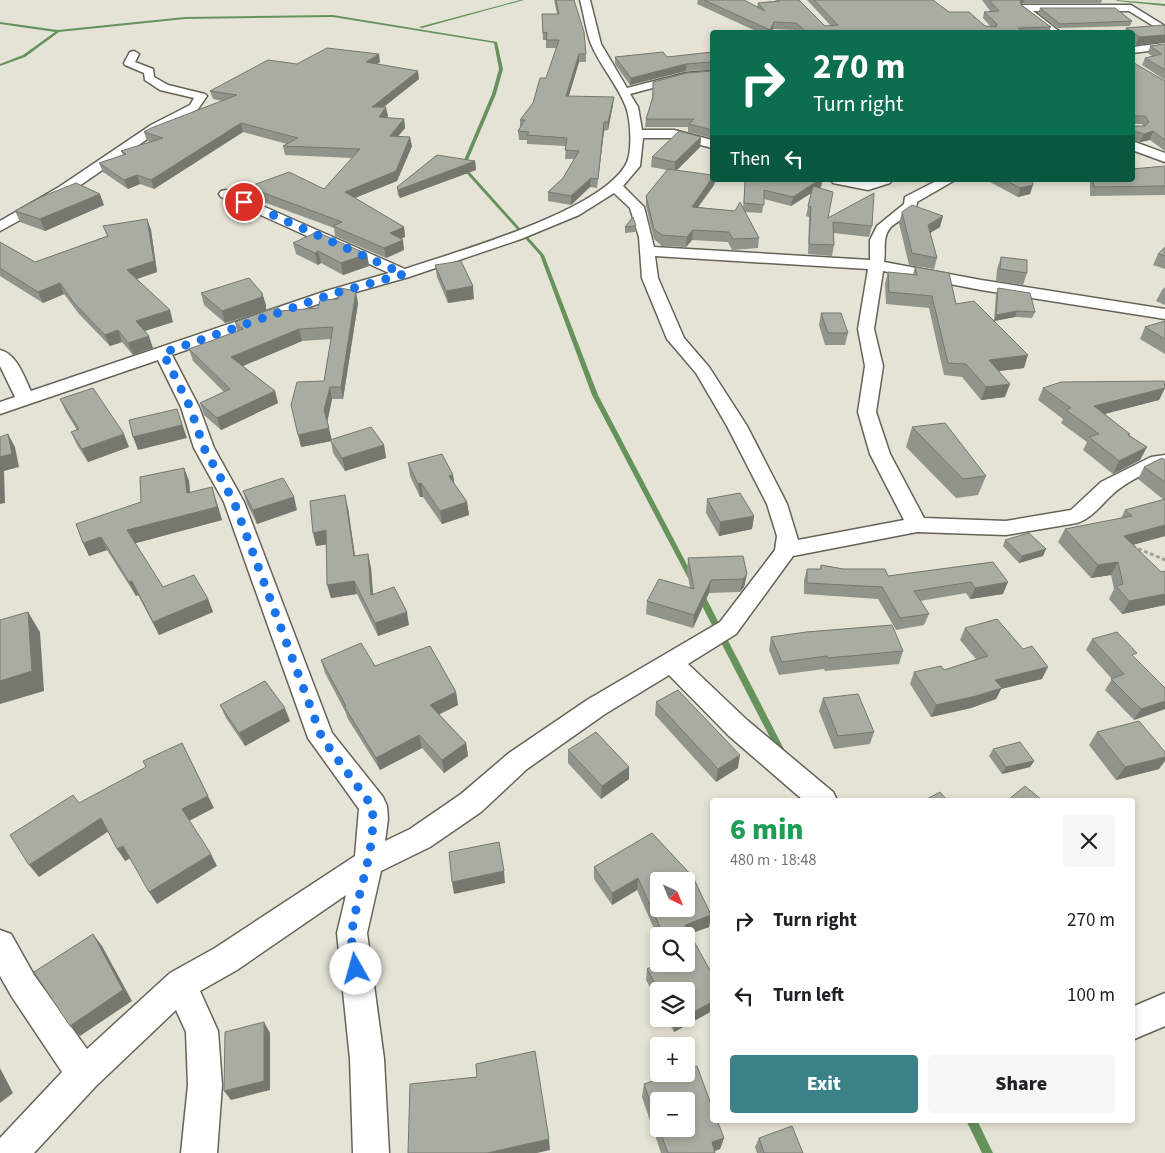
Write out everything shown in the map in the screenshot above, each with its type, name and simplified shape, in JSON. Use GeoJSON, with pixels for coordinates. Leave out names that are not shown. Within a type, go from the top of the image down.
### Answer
{"type":"FeatureCollection","features":[{"type":"Feature","properties":{"kind":"street"},"geometry":{"type":"LineString","coordinates":[[0,408],[332,294],[404,274],[516,236],[574,212],[615,186],[633,166],[638,134],[632,107],[596,44],[585,0]]}},
{"type":"Feature","properties":{"kind":"street"},"geometry":{"type":"LineString","coordinates":[[1052,30],[1023,8],[1131,8],[1165,30]]}},
{"type":"Feature","properties":{"kind":"street"},"geometry":{"type":"LineString","coordinates":[[1135,50],[1165,46]]}},
{"type":"Feature","properties":{"kind":"street"},"geometry":{"type":"LineString","coordinates":[[0,227],[71,186],[155,128],[194,107],[201,96],[164,88],[149,78],[149,71],[129,63],[134,54]]}},
{"type":"Feature","properties":{"kind":"street"},"geometry":{"type":"LineString","coordinates":[[624,92],[686,76],[710,74]]}},
{"type":"Feature","properties":{"kind":"street"},"geometry":{"type":"LineString","coordinates":[[638,134],[674,134],[710,143]]}},
{"type":"Feature","properties":{"kind":"street"},"geometry":{"type":"LineString","coordinates":[[1135,146],[1165,158]]}},
{"type":"Feature","properties":{"kind":"street"},"geometry":{"type":"LineString","coordinates":[[848,182],[868,186],[879,182]]}},
{"type":"Feature","properties":{"kind":"street"},"geometry":{"type":"LineString","coordinates":[[917,524],[876,444],[866,413],[868,389],[874,366],[866,338],[866,329],[876,265],[877,240],[884,226],[907,211],[911,206],[910,200],[944,182]]}},
{"type":"Feature","properties":{"kind":"street"},"geometry":{"type":"LineString","coordinates":[[10,1153],[84,1074],[181,984],[226,959],[368,863],[420,838],[471,803],[526,756],[596,707],[728,628],[786,550],[788,536],[777,504],[737,426],[703,372],[676,339],[650,278],[648,251],[637,207],[615,186]]}},
{"type":"Feature","properties":{"kind":"street"},"geometry":{"type":"LineString","coordinates":[[226,194],[404,274]]}},
{"type":"Feature","properties":{"kind":"street"},"geometry":{"type":"LineString","coordinates":[[648,251],[876,265],[1000,288],[1165,314]]}},
{"type":"Feature","properties":{"kind":"street"},"geometry":{"type":"LineString","coordinates":[[163,353],[190,407],[204,448],[234,502],[322,738],[372,806],[374,819],[368,863],[352,933],[367,1059],[371,1153]]}},
{"type":"Feature","properties":{"kind":"street"},"geometry":{"type":"LineString","coordinates":[[0,355],[9,366],[25,398]]}},
{"type":"Feature","properties":{"kind":"street"},"geometry":{"type":"LineString","coordinates":[[786,550],[917,524],[1006,528],[1077,516],[1108,487],[1141,469],[1165,461]]}},
{"type":"Feature","properties":{"kind":"street"},"geometry":{"type":"LineString","coordinates":[[672,663],[738,728],[821,798]]}},
{"type":"Feature","properties":{"kind":"street"},"geometry":{"type":"LineString","coordinates":[[0,945],[22,986],[84,1074]]}},
{"type":"Feature","properties":{"kind":"street"},"geometry":{"type":"LineString","coordinates":[[181,984],[202,1031],[205,1085],[199,1153]]}},
{"type":"Feature","properties":{"kind":"street"},"geometry":{"type":"LineString","coordinates":[[1135,1023],[1165,1009]]}},
{"type":"Feature","properties":{"kind":"path"},"geometry":{"type":"LineString","coordinates":[[1128,543],[1150,555],[1165,560]]}},
{"type":"Feature","properties":{"kind":"building"},"geometry":{"type":"Polygon","coordinates":[[[556,0],[574,0],[584,32],[586,54],[579,54],[566,96],[614,97],[608,122],[604,122],[598,179],[591,178],[571,196],[548,192],[563,178],[579,151],[565,150],[567,138],[527,135],[529,132],[518,131],[525,120],[520,120],[533,103],[540,78],[546,78],[559,40],[546,40],[547,32],[543,33],[542,14],[559,14],[556,0]]]}},
{"type":"Feature","properties":{"kind":"building"},"geometry":{"type":"Polygon","coordinates":[[[704,0],[744,0],[765,11],[758,3],[799,0],[825,26],[838,25],[814,0],[933,0],[949,12],[969,12],[985,26],[996,27],[997,24],[984,12],[999,11],[989,0],[1020,0],[1021,5],[1051,27],[1018,28],[1022,30],[805,30],[796,23],[774,22],[770,30],[704,0]]]}},
{"type":"Feature","properties":{"kind":"building"},"geometry":{"type":"Polygon","coordinates":[[[1040,8],[1115,8],[1132,21],[1060,24],[1040,8]]]}},
{"type":"Feature","properties":{"kind":"building"},"geometry":{"type":"Polygon","coordinates":[[[1163,25],[1165,26],[1165,35],[1139,37],[1135,34],[1135,30],[1126,28],[1163,25]]]}},
{"type":"Feature","properties":{"kind":"building"},"geometry":{"type":"Polygon","coordinates":[[[1165,44],[1165,70],[1145,58],[1162,54],[1150,46],[1165,44]]]}},
{"type":"Feature","properties":{"kind":"building"},"geometry":{"type":"Polygon","coordinates":[[[327,48],[379,54],[366,62],[418,71],[372,107],[386,107],[379,117],[404,119],[390,136],[410,137],[396,171],[345,192],[404,227],[390,233],[403,240],[384,248],[333,226],[342,222],[248,187],[289,172],[324,189],[360,149],[283,146],[298,138],[241,123],[151,180],[137,175],[124,180],[99,163],[126,154],[121,151],[163,138],[144,132],[151,128],[237,95],[210,91],[268,60],[297,64],[327,48]]]}},
{"type":"Feature","properties":{"kind":"building"},"geometry":{"type":"Polygon","coordinates":[[[663,52],[667,57],[710,52],[710,62],[686,64],[631,78],[615,57],[663,52]]]}},
{"type":"Feature","properties":{"kind":"building"},"geometry":{"type":"Polygon","coordinates":[[[1135,64],[1165,81],[1165,140],[1153,131],[1144,134],[1135,131],[1135,126],[1145,126],[1149,122],[1145,116],[1135,116],[1135,64]]]}},
{"type":"Feature","properties":{"kind":"building"},"geometry":{"type":"Polygon","coordinates":[[[710,71],[710,129],[689,124],[694,119],[646,119],[653,97],[653,82],[687,73],[710,71]]]}},
{"type":"Feature","properties":{"kind":"building"},"geometry":{"type":"Polygon","coordinates":[[[679,131],[701,137],[675,162],[652,157],[679,131]]]}},
{"type":"Feature","properties":{"kind":"building"},"geometry":{"type":"Polygon","coordinates":[[[437,155],[475,161],[398,190],[397,187],[437,155]]]}},
{"type":"Feature","properties":{"kind":"building"},"geometry":{"type":"Polygon","coordinates":[[[1165,166],[1165,186],[1094,187],[1093,182],[1135,182],[1135,169],[1165,166]]]}},
{"type":"Feature","properties":{"kind":"building"},"geometry":{"type":"Polygon","coordinates":[[[668,169],[710,175],[710,181],[692,207],[735,211],[740,202],[759,238],[733,239],[729,232],[693,230],[687,237],[662,235],[654,229],[646,196],[668,169]]]}},
{"type":"Feature","properties":{"kind":"building"},"geometry":{"type":"Polygon","coordinates":[[[745,182],[816,182],[793,197],[764,190],[764,205],[744,203],[745,182]]]}},
{"type":"Feature","properties":{"kind":"building"},"geometry":{"type":"Polygon","coordinates":[[[1009,182],[1032,182],[1033,185],[1020,188],[1009,182]]]}},
{"type":"Feature","properties":{"kind":"building"},"geometry":{"type":"Polygon","coordinates":[[[76,183],[100,194],[40,219],[15,211],[41,197],[76,183]]]}},
{"type":"Feature","properties":{"kind":"building"},"geometry":{"type":"Polygon","coordinates":[[[813,186],[833,192],[828,218],[874,193],[872,226],[833,222],[834,245],[809,244],[811,207],[808,206],[813,186]]]}},
{"type":"Feature","properties":{"kind":"building"},"geometry":{"type":"Polygon","coordinates":[[[912,205],[943,216],[928,225],[937,258],[912,253],[902,212],[912,205]]]}},
{"type":"Feature","properties":{"kind":"building"},"geometry":{"type":"Polygon","coordinates":[[[633,217],[636,226],[625,227],[633,217]]]}},
{"type":"Feature","properties":{"kind":"building"},"geometry":{"type":"Polygon","coordinates":[[[147,219],[154,261],[127,270],[170,310],[136,321],[149,336],[128,343],[118,330],[105,335],[74,303],[60,283],[38,292],[0,268],[0,242],[35,262],[108,236],[103,226],[147,219]]]}},
{"type":"Feature","properties":{"kind":"building"},"geometry":{"type":"Polygon","coordinates":[[[317,232],[367,254],[341,263],[318,251],[315,253],[293,243],[317,232]]]}},
{"type":"Feature","properties":{"kind":"building"},"geometry":{"type":"Polygon","coordinates":[[[1165,247],[1165,256],[1158,254],[1165,247]]]}},
{"type":"Feature","properties":{"kind":"building"},"geometry":{"type":"Polygon","coordinates":[[[1001,257],[1027,260],[1027,273],[1000,269],[1001,257]]]}},
{"type":"Feature","properties":{"kind":"building"},"geometry":{"type":"Polygon","coordinates":[[[461,261],[473,286],[446,291],[435,265],[461,261]]]}},
{"type":"Feature","properties":{"kind":"building"},"geometry":{"type":"Polygon","coordinates":[[[915,267],[949,273],[956,304],[974,301],[1028,355],[989,360],[1010,384],[986,387],[966,364],[948,363],[932,296],[889,292],[888,272],[917,275],[915,267]]]}},
{"type":"Feature","properties":{"kind":"building"},"geometry":{"type":"Polygon","coordinates":[[[249,278],[262,293],[262,297],[222,311],[201,293],[249,278]]]}},
{"type":"Feature","properties":{"kind":"building"},"geometry":{"type":"Polygon","coordinates":[[[340,288],[356,291],[341,387],[330,387],[324,410],[329,428],[298,435],[291,405],[297,382],[324,381],[333,327],[299,329],[231,357],[275,391],[217,418],[200,403],[230,389],[189,349],[243,329],[235,322],[277,307],[281,311],[318,308],[320,300],[338,299],[340,288]]]}},
{"type":"Feature","properties":{"kind":"building"},"geometry":{"type":"Polygon","coordinates":[[[998,288],[1030,293],[1035,312],[1017,311],[996,315],[998,288]]]}},
{"type":"Feature","properties":{"kind":"building"},"geometry":{"type":"Polygon","coordinates":[[[821,313],[841,313],[848,333],[828,333],[821,313]]]}},
{"type":"Feature","properties":{"kind":"building"},"geometry":{"type":"Polygon","coordinates":[[[1165,321],[1165,339],[1145,327],[1165,321]]]}},
{"type":"Feature","properties":{"kind":"building"},"geometry":{"type":"Polygon","coordinates":[[[1164,381],[1165,388],[1094,406],[1130,434],[1128,435],[1147,447],[1119,461],[1089,437],[1099,434],[1066,410],[1071,408],[1043,388],[1061,382],[1164,381]]]}},
{"type":"Feature","properties":{"kind":"building"},"geometry":{"type":"Polygon","coordinates":[[[93,388],[124,434],[82,449],[71,432],[79,429],[60,399],[93,388]]]}},
{"type":"Feature","properties":{"kind":"building"},"geometry":{"type":"Polygon","coordinates":[[[177,409],[182,425],[133,437],[129,420],[177,409]]]}},
{"type":"Feature","properties":{"kind":"building"},"geometry":{"type":"Polygon","coordinates":[[[945,423],[986,476],[963,479],[912,427],[945,423]]]}},
{"type":"Feature","properties":{"kind":"building"},"geometry":{"type":"Polygon","coordinates":[[[371,427],[384,445],[342,458],[330,440],[371,427]]]}},
{"type":"Feature","properties":{"kind":"building"},"geometry":{"type":"Polygon","coordinates":[[[8,434],[12,454],[0,457],[0,437],[8,434]]]}},
{"type":"Feature","properties":{"kind":"building"},"geometry":{"type":"Polygon","coordinates":[[[442,454],[453,475],[449,476],[467,502],[440,511],[421,483],[418,484],[408,463],[442,454]]]}},
{"type":"Feature","properties":{"kind":"building"},"geometry":{"type":"Polygon","coordinates":[[[1162,458],[1165,460],[1165,482],[1144,467],[1162,458]]]}},
{"type":"Feature","properties":{"kind":"building"},"geometry":{"type":"Polygon","coordinates":[[[184,468],[187,493],[212,487],[217,507],[127,530],[163,587],[194,575],[208,599],[153,622],[132,581],[129,582],[101,537],[83,543],[76,524],[141,502],[140,477],[184,468]]]}},
{"type":"Feature","properties":{"kind":"building"},"geometry":{"type":"Polygon","coordinates":[[[283,478],[294,497],[253,510],[243,491],[283,478]]]}},
{"type":"Feature","properties":{"kind":"building"},"geometry":{"type":"Polygon","coordinates":[[[740,493],[754,516],[720,522],[707,499],[740,493]]]}},
{"type":"Feature","properties":{"kind":"building"},"geometry":{"type":"Polygon","coordinates":[[[345,495],[354,556],[368,554],[371,595],[394,587],[407,612],[375,623],[354,581],[327,585],[326,530],[313,533],[310,501],[345,495]]]}},
{"type":"Feature","properties":{"kind":"building"},"geometry":{"type":"Polygon","coordinates":[[[1165,499],[1165,525],[1124,536],[1161,572],[1165,571],[1165,594],[1129,601],[1116,586],[1123,584],[1118,562],[1098,565],[1065,529],[1132,516],[1125,510],[1165,499]]]}},
{"type":"Feature","properties":{"kind":"building"},"geometry":{"type":"Polygon","coordinates":[[[1029,533],[1046,549],[1022,556],[1005,540],[1029,533]]]}},
{"type":"Feature","properties":{"kind":"building"},"geometry":{"type":"Polygon","coordinates":[[[743,556],[747,574],[743,579],[711,580],[694,615],[647,601],[659,579],[694,589],[688,558],[743,556]]]}},
{"type":"Feature","properties":{"kind":"building"},"geometry":{"type":"Polygon","coordinates":[[[993,562],[1008,582],[975,588],[971,582],[914,591],[929,614],[900,618],[882,587],[807,583],[807,569],[821,569],[821,565],[843,569],[885,569],[888,576],[993,562]]]}},
{"type":"Feature","properties":{"kind":"building"},"geometry":{"type":"Polygon","coordinates":[[[28,612],[32,671],[0,681],[0,620],[28,612]]]}},
{"type":"Feature","properties":{"kind":"building"},"geometry":{"type":"Polygon","coordinates":[[[997,619],[1023,649],[1032,646],[1048,667],[995,680],[1002,688],[936,705],[914,672],[941,666],[944,670],[988,656],[965,628],[997,619]]]}},
{"type":"Feature","properties":{"kind":"building"},"geometry":{"type":"Polygon","coordinates":[[[892,625],[903,651],[828,658],[827,656],[782,662],[771,637],[806,632],[892,625]]]}},
{"type":"Feature","properties":{"kind":"building"},"geometry":{"type":"Polygon","coordinates":[[[1117,632],[1137,653],[1132,655],[1165,688],[1165,701],[1141,709],[1111,679],[1124,674],[1092,639],[1117,632]]]}},
{"type":"Feature","properties":{"kind":"building"},"geometry":{"type":"Polygon","coordinates":[[[361,643],[375,666],[430,646],[456,692],[430,705],[466,743],[442,760],[419,735],[376,758],[344,706],[346,706],[321,660],[361,643]]]}},
{"type":"Feature","properties":{"kind":"building"},"geometry":{"type":"Polygon","coordinates":[[[265,681],[285,708],[239,733],[220,705],[265,681]]]}},
{"type":"Feature","properties":{"kind":"building"},"geometry":{"type":"Polygon","coordinates":[[[678,690],[740,755],[718,769],[656,702],[678,690]]]}},
{"type":"Feature","properties":{"kind":"building"},"geometry":{"type":"Polygon","coordinates":[[[858,694],[874,732],[838,736],[823,698],[858,694]]]}},
{"type":"Feature","properties":{"kind":"building"},"geometry":{"type":"Polygon","coordinates":[[[1139,721],[1165,752],[1165,757],[1125,767],[1097,732],[1139,721]]]}},
{"type":"Feature","properties":{"kind":"building"},"geometry":{"type":"Polygon","coordinates":[[[596,732],[629,767],[602,786],[568,750],[596,732]]]}},
{"type":"Feature","properties":{"kind":"building"},"geometry":{"type":"Polygon","coordinates":[[[1020,742],[1034,761],[1006,767],[993,749],[1020,742]]]}},
{"type":"Feature","properties":{"kind":"building"},"geometry":{"type":"Polygon","coordinates":[[[182,743],[208,796],[182,809],[211,854],[149,892],[123,846],[117,849],[101,818],[29,865],[10,835],[73,795],[79,803],[146,767],[143,761],[182,743]]]}},
{"type":"Feature","properties":{"kind":"building"},"geometry":{"type":"Polygon","coordinates":[[[1025,786],[1040,798],[1010,798],[1025,786]]]}},
{"type":"Feature","properties":{"kind":"building"},"geometry":{"type":"Polygon","coordinates":[[[940,792],[945,798],[929,798],[940,792]]]}},
{"type":"Feature","properties":{"kind":"building"},"geometry":{"type":"Polygon","coordinates":[[[652,833],[688,872],[650,872],[650,905],[638,878],[612,893],[594,867],[652,833]]]}},
{"type":"Feature","properties":{"kind":"building"},"geometry":{"type":"Polygon","coordinates":[[[499,842],[504,871],[452,882],[449,852],[499,842]]]}},
{"type":"Feature","properties":{"kind":"building"},"geometry":{"type":"Polygon","coordinates":[[[695,881],[710,915],[685,925],[686,927],[660,927],[656,918],[695,918],[695,881]]]}},
{"type":"Feature","properties":{"kind":"building"},"geometry":{"type":"Polygon","coordinates":[[[93,934],[123,990],[70,1026],[34,972],[93,934]]]}},
{"type":"Feature","properties":{"kind":"building"},"geometry":{"type":"Polygon","coordinates":[[[695,943],[710,970],[710,1003],[695,1011],[695,982],[654,982],[647,969],[650,968],[650,972],[695,972],[695,943]]]}},
{"type":"Feature","properties":{"kind":"building"},"geometry":{"type":"Polygon","coordinates":[[[264,1022],[264,1081],[224,1091],[225,1032],[264,1022]]]}},
{"type":"Feature","properties":{"kind":"building"},"geometry":{"type":"Polygon","coordinates":[[[535,1051],[549,1139],[487,1153],[408,1153],[410,1084],[477,1077],[476,1064],[535,1051]]]}},
{"type":"Feature","properties":{"kind":"building"},"geometry":{"type":"Polygon","coordinates":[[[697,1066],[710,1102],[710,1123],[718,1123],[724,1138],[712,1142],[715,1153],[668,1153],[662,1137],[695,1137],[695,1092],[650,1092],[650,1101],[644,1084],[650,1082],[695,1082],[695,1067],[697,1066]]]}},
{"type":"Feature","properties":{"kind":"building"},"geometry":{"type":"Polygon","coordinates":[[[792,1126],[803,1153],[764,1153],[759,1138],[792,1126]]]}},
{"type":"Feature","properties":{"kind":"waterway"},"geometry":{"type":"LineString","coordinates":[[421,27],[523,0]]}},
{"type":"Feature","properties":{"kind":"waterway"},"geometry":{"type":"LineString","coordinates":[[1117,0],[1165,5]]}},
{"type":"Feature","properties":{"kind":"waterway"},"geometry":{"type":"LineString","coordinates":[[58,31],[185,18],[333,16],[495,42],[501,69],[494,94],[463,167],[542,255],[595,395],[691,578]]}},
{"type":"Feature","properties":{"kind":"waterway"},"geometry":{"type":"LineString","coordinates":[[0,23],[58,31]]}},
{"type":"Feature","properties":{"kind":"waterway"},"geometry":{"type":"LineString","coordinates":[[0,65],[24,56],[58,31]]}},
{"type":"Feature","properties":{"kind":"waterway"},"geometry":{"type":"LineString","coordinates":[[701,596],[782,753]]}},
{"type":"Feature","properties":{"kind":"waterway"},"geometry":{"type":"LineString","coordinates":[[973,1123],[988,1153]]}},
{"type":"Feature","properties":{"kind":"route"},"geometry":{"type":"LineString","coordinates":[[244,202],[404,274],[332,294],[163,353],[190,407],[204,448],[234,502],[251,552],[272,601],[322,738],[372,806],[374,819],[368,863],[352,933],[356,969]]}}]}
